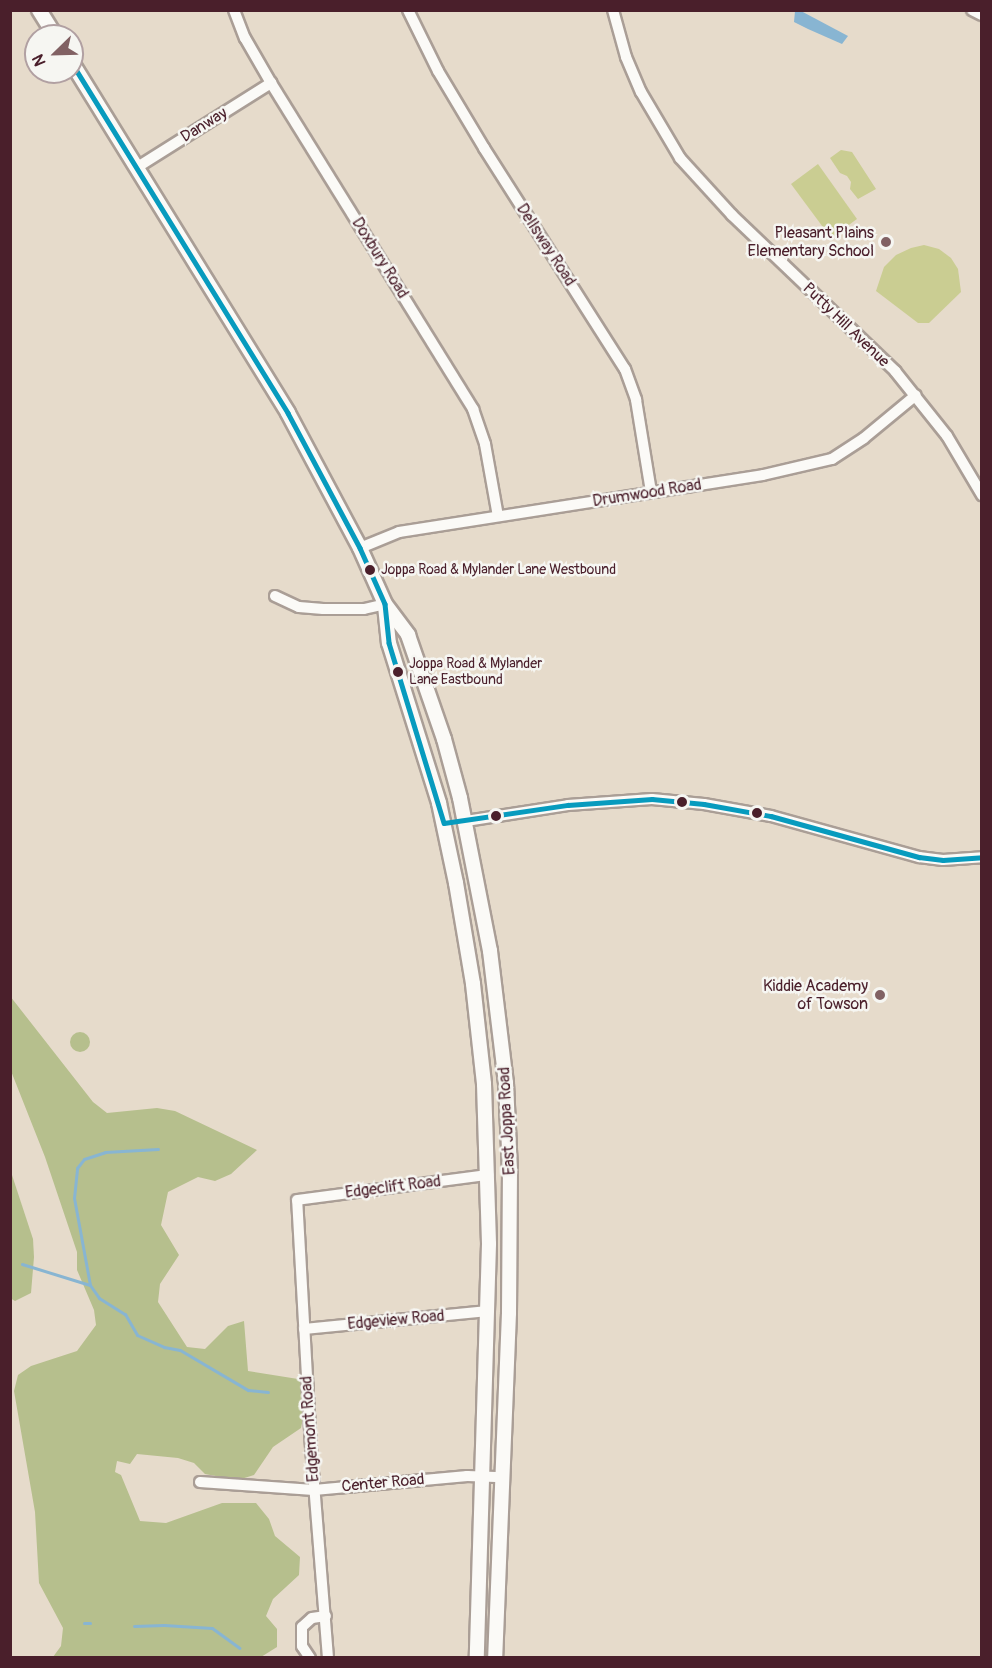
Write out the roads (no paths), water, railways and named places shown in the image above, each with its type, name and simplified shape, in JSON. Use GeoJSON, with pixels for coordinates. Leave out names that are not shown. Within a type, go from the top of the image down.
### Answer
{"type":"FeatureCollection","features":[{"type":"Feature","properties":{"kind":"main road"},"geometry":{"type":"LineString","coordinates":[[39,10],[48,24]]}},
{"type":"Feature","properties":{"kind":"main road","name":"East Joppa Road"},"geometry":{"type":"LineString","coordinates":[[84,83],[288,413],[360,548],[385,604],[408,635],[444,739],[466,821],[490,951],[506,1083],[511,1254],[495,1658]]}},
{"type":"Feature","properties":{"kind":"main road","name":"East Joppa Road"},"geometry":{"type":"LineString","coordinates":[[385,604],[389,643],[444,823],[467,943],[484,1084],[488,1174],[488,1311],[477,1658]]}},
{"type":"Feature","properties":{"kind":"main road"},"geometry":{"type":"LineString","coordinates":[[444,823],[466,821]]}},
{"type":"Feature","properties":{"kind":"main road"},"geometry":{"type":"LineString","coordinates":[[484,1084],[506,1083]]}},
{"type":"Feature","properties":{"kind":"street","name":"Doxbury Road"},"geometry":{"type":"LineString","coordinates":[[234,10],[245,38],[271,83],[473,409],[485,444],[498,516]]}},
{"type":"Feature","properties":{"kind":"street","name":"Dellsway Road"},"geometry":{"type":"LineString","coordinates":[[408,10],[438,71],[479,139],[625,369],[636,400],[651,492]]}},
{"type":"Feature","properties":{"kind":"street","name":"Putty Hill Avenue"},"geometry":{"type":"LineString","coordinates":[[613,10],[626,57],[641,92],[680,158],[716,199],[884,359],[916,395],[954,446],[981,495]]}},
{"type":"Feature","properties":{"kind":"street"},"geometry":{"type":"LineString","coordinates":[[972,10],[981,15]]}},
{"type":"Feature","properties":{"kind":"street","name":"Danway"},"geometry":{"type":"LineString","coordinates":[[136,168],[271,83]]}},
{"type":"Feature","properties":{"kind":"street","name":"Drumwood Road"},"geometry":{"type":"LineString","coordinates":[[360,548],[399,532],[763,475],[832,459],[857,444],[916,395]]}},
{"type":"Feature","properties":{"kind":"street"},"geometry":{"type":"LineString","coordinates":[[274,596],[299,607],[323,609],[364,609],[385,604]]}},
{"type":"Feature","properties":{"kind":"street"},"geometry":{"type":"LineString","coordinates":[[466,821],[608,801],[663,800],[771,816],[919,857],[943,860],[981,857]]}},
{"type":"Feature","properties":{"kind":"street","name":"Edgeclift Road"},"geometry":{"type":"LineString","coordinates":[[297,1200],[488,1174]]}},
{"type":"Feature","properties":{"kind":"street","name":"Edgemont Road"},"geometry":{"type":"LineString","coordinates":[[297,1200],[314,1490],[328,1658]]}},
{"type":"Feature","properties":{"kind":"street","name":"Edgeview Road"},"geometry":{"type":"LineString","coordinates":[[304,1329],[488,1311]]}},
{"type":"Feature","properties":{"kind":"street","name":"Center Road"},"geometry":{"type":"LineString","coordinates":[[200,1482],[314,1490],[482,1476],[502,1477]]}},
{"type":"Feature","properties":{"kind":"street"},"geometry":{"type":"LineString","coordinates":[[310,1658],[302,1646],[302,1627],[312,1618],[326,1616]]}},
{"type":"Feature","properties":{"kind":"water"},"geometry":{"type":"Polygon","coordinates":[[[795,11],[801,11],[848,36],[842,44],[808,29],[794,22],[795,11]]]}},
{"type":"Feature","properties":{"kind":"waterway"},"geometry":{"type":"LineString","coordinates":[[90,1285],[74,1198],[77,1168],[84,1159],[105,1152],[158,1149]]}},
{"type":"Feature","properties":{"kind":"waterway"},"geometry":{"type":"LineString","coordinates":[[22,1264],[90,1285],[99,1298],[125,1314],[137,1335],[164,1347],[180,1350],[248,1390],[268,1392]]}},
{"type":"Feature","properties":{"kind":"waterway"},"geometry":{"type":"LineString","coordinates":[[84,1623],[90,1623]]}},
{"type":"Feature","properties":{"kind":"waterway"},"geometry":{"type":"LineString","coordinates":[[134,1626],[212,1628],[240,1648]]}},
{"type":"Feature","properties":{"kind":"place","name":"Pleasant Plains Elementary School"},"geometry":{"type":"Point","coordinates":[886,242]}},
{"type":"Feature","properties":{"kind":"place","name":"Joppa Road & Mylander Lane Westbound"},"geometry":{"type":"Point","coordinates":[370,570]}},
{"type":"Feature","properties":{"kind":"place","name":"Joppa Road & Mylander Lane Eastbound"},"geometry":{"type":"Point","coordinates":[398,672]}},
{"type":"Feature","properties":{"kind":"place","name":"Kiddie Academy of Towson"},"geometry":{"type":"Point","coordinates":[880,995]}}]}
